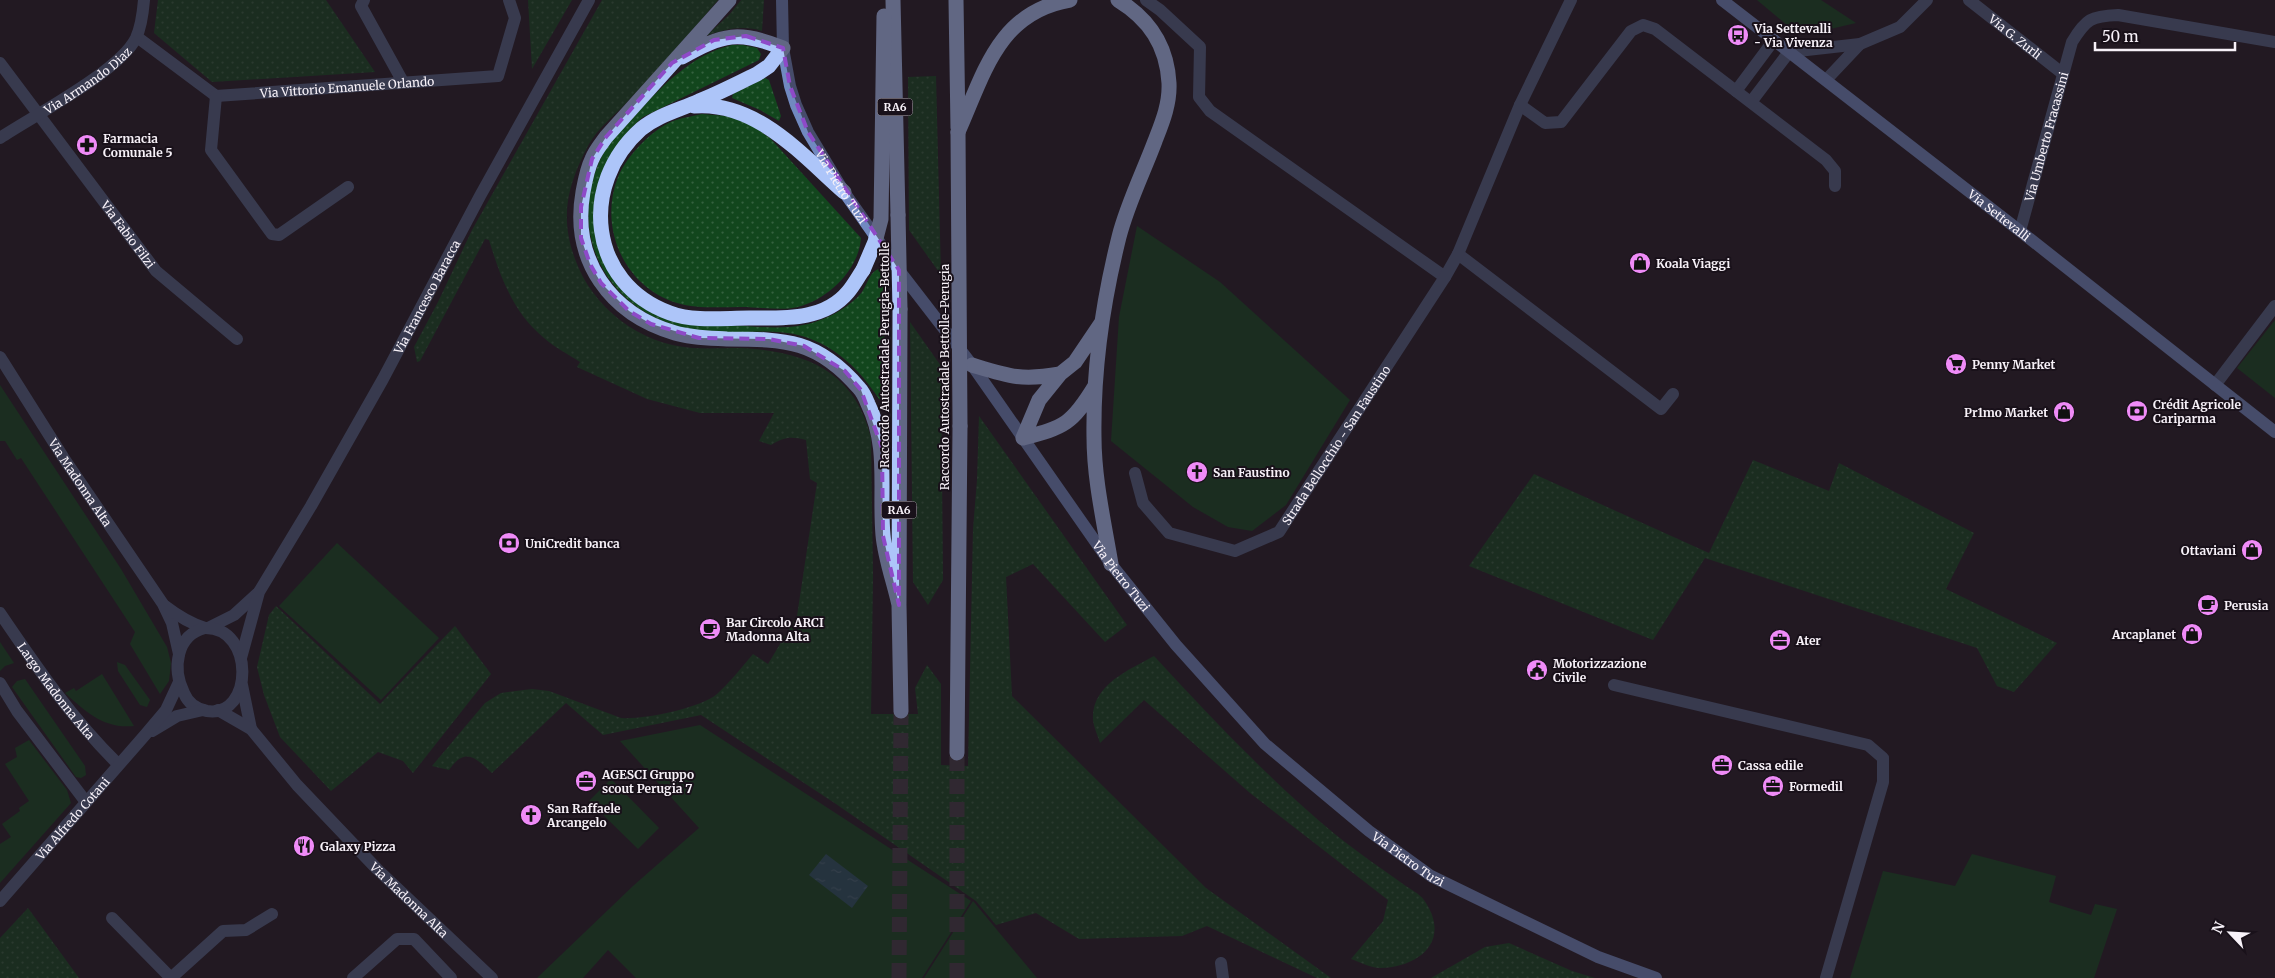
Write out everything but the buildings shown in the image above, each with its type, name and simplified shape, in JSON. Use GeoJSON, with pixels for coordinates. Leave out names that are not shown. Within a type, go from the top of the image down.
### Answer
{"type":"FeatureCollection","features":[{"type":"Feature","properties":{"kind":"highway"},"geometry":{"type":"LineString","coordinates":[[729,0],[606,137],[592,159],[580,207],[581,238],[590,264],[601,283],[629,310],[651,324],[675,333],[699,338],[789,341],[804,346],[845,371],[862,390],[874,417],[882,448],[883,536],[899,605]]}},
{"type":"Feature","properties":{"kind":"highway"},"geometry":{"type":"LineString","coordinates":[[672,63],[714,40],[733,36],[746,36],[783,48],[769,66],[757,74],[655,119],[624,146],[612,166],[600,201],[599,217],[606,252],[612,266],[636,294],[660,309],[683,316],[782,318],[806,316],[835,303],[848,292],[863,270],[875,242],[881,219],[885,0]]}},
{"type":"Feature","properties":{"kind":"highway","name":"Raccordo Autostradale Perugia-Bettolle"},"geometry":{"type":"LineString","coordinates":[[893,0],[900,309],[899,605],[901,711]]}},
{"type":"Feature","properties":{"kind":"highway","name":"Raccordo Autostradale Bettolle-Perugia"},"geometry":{"type":"LineString","coordinates":[[956,0],[960,426],[957,754]]}},
{"type":"Feature","properties":{"kind":"highway"},"geometry":{"type":"LineString","coordinates":[[958,132],[986,65],[1013,28],[1039,9],[1070,0]]}},
{"type":"Feature","properties":{"kind":"highway"},"geometry":{"type":"LineString","coordinates":[[1111,564],[1099,492],[1095,446],[1096,385],[1103,321],[1119,236],[1166,111],[1169,84],[1164,52],[1150,25],[1118,0]]}},
{"type":"Feature","properties":{"kind":"highway"},"geometry":{"type":"LineString","coordinates":[[685,107],[714,106],[748,115],[777,135],[844,192]]}},
{"type":"Feature","properties":{"kind":"highway"},"geometry":{"type":"LineString","coordinates":[[1023,438],[1039,400],[1060,374],[1075,362],[1103,321]]}},
{"type":"Feature","properties":{"kind":"highway"},"geometry":{"type":"LineString","coordinates":[[972,365],[1013,378],[1034,378],[1060,374]]}},
{"type":"Feature","properties":{"kind":"highway"},"geometry":{"type":"LineString","coordinates":[[1023,438],[1056,429],[1068,422],[1082,407],[1096,385]]}},
{"type":"Feature","properties":{"kind":"main road","name":"Via Pietro Tuzi"},"geometry":{"type":"LineString","coordinates":[[782,0],[783,48],[790,86],[796,105],[808,132],[844,192],[902,273],[972,365],[1111,564],[1176,644],[1265,744],[1369,831],[1431,876],[1598,957],[1656,978]]}},
{"type":"Feature","properties":{"kind":"main road","name":"Via Settevalli"},"geometry":{"type":"LineString","coordinates":[[1722,0],[2275,432]]}},
{"type":"Feature","properties":{"kind":"street","name":"Via Armando Diaz"},"geometry":{"type":"LineString","coordinates":[[0,138],[85,85],[125,53],[136,37],[144,0]]}},
{"type":"Feature","properties":{"kind":"street"},"geometry":{"type":"LineString","coordinates":[[364,0],[361,6],[403,82]]}},
{"type":"Feature","properties":{"kind":"street","name":"Via Vittorio Emanuele Orlando"},"geometry":{"type":"LineString","coordinates":[[216,96],[498,76],[514,18],[509,0]]}},
{"type":"Feature","properties":{"kind":"street","name":"Via Francesco Baracca"},"geometry":{"type":"LineString","coordinates":[[241,658],[259,592],[378,388],[480,196],[589,0]]}},
{"type":"Feature","properties":{"kind":"street"},"geometry":{"type":"LineString","coordinates":[[1146,0],[1160,10],[1200,47],[1199,97],[1210,111],[1445,277]]}},
{"type":"Feature","properties":{"kind":"street","name":"Strada Bellocchio - San Faustino"},"geometry":{"type":"LineString","coordinates":[[1134,473],[1143,502],[1169,533],[1235,552],[1280,532],[1458,254],[1520,105],[1571,0]]}},
{"type":"Feature","properties":{"kind":"street"},"geometry":{"type":"LineString","coordinates":[[1751,102],[1789,52],[1860,44],[1900,27],[1927,0]]}},
{"type":"Feature","properties":{"kind":"street","name":"Via G. Zurli"},"geometry":{"type":"LineString","coordinates":[[1969,0],[2062,73]]}},
{"type":"Feature","properties":{"kind":"street","name":"Via Umberto Fracassini"},"geometry":{"type":"LineString","coordinates":[[2020,231],[2062,73],[2072,42],[2082,25],[2095,16],[2118,15],[2275,42]]}},
{"type":"Feature","properties":{"kind":"street"},"geometry":{"type":"LineString","coordinates":[[1520,105],[1545,124],[1561,122],[1630,31],[1643,25],[1655,28],[1826,160],[1835,171],[1835,186]]}},
{"type":"Feature","properties":{"kind":"street"},"geometry":{"type":"LineString","coordinates":[[136,37],[216,96],[211,150],[272,234],[279,235],[348,188]]}},
{"type":"Feature","properties":{"kind":"street"},"geometry":{"type":"LineString","coordinates":[[1736,91],[1774,40]]}},
{"type":"Feature","properties":{"kind":"street"},"geometry":{"type":"LineString","coordinates":[[1826,80],[1860,44]]}},
{"type":"Feature","properties":{"kind":"street","name":"Via Fabio Filzi"},"geometry":{"type":"LineString","coordinates":[[0,63],[156,271],[237,338]]}},
{"type":"Feature","properties":{"kind":"street"},"geometry":{"type":"LineString","coordinates":[[1458,254],[1662,409],[1673,394]]}},
{"type":"Feature","properties":{"kind":"street"},"geometry":{"type":"LineString","coordinates":[[2215,384],[2275,306]]}},
{"type":"Feature","properties":{"kind":"street","name":"Via Madonna Alta"},"geometry":{"type":"LineString","coordinates":[[0,357],[63,457],[163,604],[172,623],[179,654],[177,668],[179,682],[189,702],[203,710],[218,710],[252,729],[298,785],[377,869],[486,976]]}},
{"type":"Feature","properties":{"kind":"street","name":"Via Francesco Baracca"},"geometry":{"type":"LineString","coordinates":[[208,628],[234,615],[259,592]]}},
{"type":"Feature","properties":{"kind":"street","name":"Via Madonna Alta"},"geometry":{"type":"LineString","coordinates":[[163,604],[191,624],[221,630],[233,640],[241,658],[245,705],[252,729]]}},
{"type":"Feature","properties":{"kind":"street","name":"Largo Madonna Alta"},"geometry":{"type":"LineString","coordinates":[[0,613],[90,737],[118,764]]}},
{"type":"Feature","properties":{"kind":"street"},"geometry":{"type":"LineString","coordinates":[[179,654],[185,640],[198,630],[208,628]]}},
{"type":"Feature","properties":{"kind":"street","name":"Via Madonna Alta"},"geometry":{"type":"LineString","coordinates":[[218,710],[232,702],[237,696],[242,680]]}},
{"type":"Feature","properties":{"kind":"street","name":"Via Alfredo Cotani"},"geometry":{"type":"LineString","coordinates":[[0,901],[118,764],[146,735],[166,710],[179,682]]}},
{"type":"Feature","properties":{"kind":"street"},"geometry":{"type":"LineString","coordinates":[[0,683],[17,711],[86,802]]}},
{"type":"Feature","properties":{"kind":"street"},"geometry":{"type":"LineString","coordinates":[[1614,685],[1868,745],[1884,758],[1883,782],[1826,978]]}},
{"type":"Feature","properties":{"kind":"street","name":"Via Alfredo Cotani"},"geometry":{"type":"LineString","coordinates":[[146,735],[177,716],[203,710]]}},
{"type":"Feature","properties":{"kind":"street"},"geometry":{"type":"LineString","coordinates":[[112,918],[170,977],[223,931],[246,930],[272,914]]}},
{"type":"Feature","properties":{"kind":"street"},"geometry":{"type":"LineString","coordinates":[[353,978],[397,939],[414,938],[451,978]]}},
{"type":"Feature","properties":{"kind":"street"},"geometry":{"type":"LineString","coordinates":[[1221,963],[1223,978]]}},
{"type":"Feature","properties":{"kind":"highlighted area"},"geometry":{"type":"Polygon","coordinates":[[[746,36],[783,48],[790,86],[808,132],[899,270],[899,605],[883,536],[882,448],[861,390],[845,371],[804,346],[769,339],[699,338],[651,324],[629,311],[601,283],[590,264],[581,238],[581,207],[592,159],[606,137],[672,63],[714,40],[746,36]]]}},
{"type":"Feature","properties":{"kind":"green space"},"geometry":{"type":"Polygon","coordinates":[[[158,0],[326,0],[375,72],[212,82],[154,33],[158,0]]]}},
{"type":"Feature","properties":{"kind":"green space"},"geometry":{"type":"Polygon","coordinates":[[[528,0],[572,0],[532,69],[528,0]]]}},
{"type":"Feature","properties":{"kind":"green space"},"geometry":{"type":"Polygon","coordinates":[[[602,0],[718,0],[662,64],[602,127],[589,144],[571,186],[568,200],[567,228],[575,259],[593,293],[620,320],[636,331],[672,345],[692,348],[741,348],[786,354],[806,360],[824,369],[840,381],[853,396],[863,415],[871,438],[873,576],[871,714],[918,714],[915,688],[927,665],[941,684],[941,765],[968,766],[973,529],[979,416],[1127,625],[1105,642],[1033,564],[1006,577],[1012,696],[1206,888],[1331,978],[1317,978],[1207,926],[1182,936],[1079,939],[1036,913],[996,925],[976,901],[836,804],[701,715],[603,735],[566,703],[492,773],[470,757],[460,759],[449,770],[432,766],[485,703],[501,693],[532,689],[549,691],[621,718],[657,715],[698,704],[717,694],[753,654],[768,664],[797,616],[817,483],[810,479],[806,440],[788,438],[771,445],[759,441],[774,413],[700,413],[647,399],[577,367],[580,362],[548,341],[524,317],[503,280],[489,240],[485,239],[420,361],[417,362],[414,347],[438,302],[472,230],[602,0]]]}},
{"type":"Feature","properties":{"kind":"green space"},"geometry":{"type":"Polygon","coordinates":[[[741,0],[764,0],[762,31],[748,28],[734,29],[706,36],[729,15],[741,0]]]}},
{"type":"Feature","properties":{"kind":"green space"},"geometry":{"type":"Polygon","coordinates":[[[1757,0],[1821,0],[1856,23],[1826,30],[1787,25],[1757,0]]]}},
{"type":"Feature","properties":{"kind":"green space"},"geometry":{"type":"Polygon","coordinates":[[[732,45],[757,48],[761,54],[759,60],[643,117],[627,132],[605,166],[594,204],[594,224],[598,245],[606,265],[624,293],[640,305],[659,313],[698,325],[775,327],[811,323],[835,313],[850,304],[862,292],[871,275],[879,269],[883,274],[886,397],[883,400],[879,399],[864,378],[846,360],[814,340],[789,333],[706,333],[693,331],[646,313],[625,297],[609,278],[597,256],[590,233],[588,208],[592,182],[605,151],[615,137],[664,85],[702,57],[732,45]]]}},
{"type":"Feature","properties":{"kind":"green space"},"geometry":{"type":"Polygon","coordinates":[[[936,76],[941,275],[909,230],[908,77],[936,76]]]}},
{"type":"Feature","properties":{"kind":"green space"},"geometry":{"type":"Polygon","coordinates":[[[765,78],[769,80],[781,116],[779,121],[760,110],[732,98],[733,94],[765,78]]]}},
{"type":"Feature","properties":{"kind":"green space"},"geometry":{"type":"Polygon","coordinates":[[[702,114],[727,116],[747,122],[770,138],[861,238],[855,261],[840,281],[821,297],[798,307],[784,309],[692,306],[677,303],[658,295],[643,284],[630,269],[620,253],[614,235],[611,216],[613,196],[618,177],[628,160],[650,135],[676,120],[702,114]]]}},
{"type":"Feature","properties":{"kind":"green space"},"geometry":{"type":"Polygon","coordinates":[[[1137,226],[1220,282],[1350,400],[1286,505],[1252,531],[1228,527],[1193,507],[1111,441],[1119,317],[1137,226]]]}},
{"type":"Feature","properties":{"kind":"green space"},"geometry":{"type":"Polygon","coordinates":[[[2275,320],[2275,398],[2237,368],[2275,320]]]}},
{"type":"Feature","properties":{"kind":"green space"},"geometry":{"type":"Polygon","coordinates":[[[910,322],[941,366],[943,580],[928,605],[913,582],[910,322]]]}},
{"type":"Feature","properties":{"kind":"green space"},"geometry":{"type":"Polygon","coordinates":[[[0,385],[121,569],[167,647],[171,663],[169,681],[160,694],[130,644],[135,632],[21,458],[17,460],[5,441],[0,441],[0,385]]]}},
{"type":"Feature","properties":{"kind":"green space"},"geometry":{"type":"Polygon","coordinates":[[[1753,460],[1829,491],[1839,463],[1974,533],[1946,589],[2057,643],[2014,692],[1997,686],[1977,648],[1705,558],[1653,640],[1469,566],[1534,474],[1709,553],[1753,460]]]}},
{"type":"Feature","properties":{"kind":"green space"},"geometry":{"type":"Polygon","coordinates":[[[337,543],[439,638],[381,700],[279,606],[337,543]]]}},
{"type":"Feature","properties":{"kind":"green space"},"geometry":{"type":"Polygon","coordinates":[[[276,606],[380,704],[455,626],[491,674],[413,773],[403,761],[378,752],[331,791],[280,737],[264,695],[257,667],[269,615],[276,606]]]}},
{"type":"Feature","properties":{"kind":"green space"},"geometry":{"type":"Polygon","coordinates":[[[0,642],[14,663],[5,666],[0,671],[0,642]]]}},
{"type":"Feature","properties":{"kind":"green space"},"geometry":{"type":"Polygon","coordinates":[[[1154,656],[1288,793],[1352,848],[1424,900],[1432,914],[1435,927],[1433,939],[1428,949],[1408,963],[1380,968],[1351,959],[1383,921],[1388,900],[1250,793],[1144,700],[1100,743],[1093,720],[1094,708],[1098,697],[1113,680],[1154,656]]]}},
{"type":"Feature","properties":{"kind":"green space"},"geometry":{"type":"Polygon","coordinates":[[[117,662],[125,665],[150,700],[147,707],[140,705],[118,671],[117,662]]]}},
{"type":"Feature","properties":{"kind":"green space"},"geometry":{"type":"Polygon","coordinates":[[[102,674],[134,726],[114,725],[96,718],[65,693],[74,688],[76,691],[102,674]]]}},
{"type":"Feature","properties":{"kind":"green space"},"geometry":{"type":"Polygon","coordinates":[[[25,679],[85,766],[86,775],[81,778],[76,777],[12,687],[17,681],[25,679]]]}},
{"type":"Feature","properties":{"kind":"green space"},"geometry":{"type":"Polygon","coordinates":[[[700,725],[971,901],[922,978],[636,978],[608,950],[583,978],[537,978],[633,886],[699,828],[620,741],[700,725]]]}},
{"type":"Feature","properties":{"kind":"green space"},"geometry":{"type":"Polygon","coordinates":[[[29,740],[67,790],[71,803],[0,883],[0,844],[11,837],[2,824],[20,811],[19,808],[29,801],[5,764],[17,757],[15,748],[29,740]]]}},
{"type":"Feature","properties":{"kind":"green space"},"geometry":{"type":"Polygon","coordinates":[[[611,779],[659,828],[638,849],[589,801],[611,779]]]}},
{"type":"Feature","properties":{"kind":"green space"},"geometry":{"type":"Polygon","coordinates":[[[1972,854],[2056,876],[2049,902],[2091,915],[2095,904],[2117,909],[2094,978],[1850,978],[1883,871],[1955,886],[1972,854]]]}},
{"type":"Feature","properties":{"kind":"green space"},"geometry":{"type":"Polygon","coordinates":[[[973,901],[1037,978],[924,978],[973,901]]]}},
{"type":"Feature","properties":{"kind":"green space"},"geometry":{"type":"Polygon","coordinates":[[[28,908],[79,978],[0,978],[0,938],[28,908]]]}},
{"type":"Feature","properties":{"kind":"green space"},"geometry":{"type":"Polygon","coordinates":[[[1509,943],[1572,971],[1595,978],[1431,978],[1485,947],[1509,943]]]}},
{"type":"Feature","properties":{"kind":"water"},"geometry":{"type":"Polygon","coordinates":[[[826,854],[868,886],[852,908],[809,875],[826,854]]]}},
{"type":"Feature","properties":{"kind":"tunnel"},"geometry":{"type":"LineString","coordinates":[[899,978],[901,711]]}},
{"type":"Feature","properties":{"kind":"tunnel"},"geometry":{"type":"LineString","coordinates":[[957,753],[957,978]]}},
{"type":"Feature","properties":{"kind":"place","name":"Via Settevalli - Via Vivenza"},"geometry":{"type":"Point","coordinates":[1738,35]}},
{"type":"Feature","properties":{"kind":"place","name":"Farmacia Comunale 5"},"geometry":{"type":"Point","coordinates":[87,145]}},
{"type":"Feature","properties":{"kind":"place","name":"Koala Viaggi"},"geometry":{"type":"Point","coordinates":[1640,263]}},
{"type":"Feature","properties":{"kind":"place","name":"Penny Market"},"geometry":{"type":"Point","coordinates":[1956,364]}},
{"type":"Feature","properties":{"kind":"place","name":"Crédit Agricole Cariparma"},"geometry":{"type":"Point","coordinates":[2137,411]}},
{"type":"Feature","properties":{"kind":"place","name":"Pr1mo Market"},"geometry":{"type":"Point","coordinates":[2064,412]}},
{"type":"Feature","properties":{"kind":"place","name":"San Faustino"},"geometry":{"type":"Point","coordinates":[1197,472]}},
{"type":"Feature","properties":{"kind":"place","name":"UniCredit banca"},"geometry":{"type":"Point","coordinates":[509,543]}},
{"type":"Feature","properties":{"kind":"place","name":"Ottaviani"},"geometry":{"type":"Point","coordinates":[2252,550]}},
{"type":"Feature","properties":{"kind":"place","name":"Perusia"},"geometry":{"type":"Point","coordinates":[2208,605]}},
{"type":"Feature","properties":{"kind":"place","name":"Bar Circolo ARCI Madonna Alta"},"geometry":{"type":"Point","coordinates":[710,629]}},
{"type":"Feature","properties":{"kind":"place","name":"Arcaplanet"},"geometry":{"type":"Point","coordinates":[2192,634]}},
{"type":"Feature","properties":{"kind":"place","name":"Ater"},"geometry":{"type":"Point","coordinates":[1780,640]}},
{"type":"Feature","properties":{"kind":"place","name":"Motorizzazione Civile"},"geometry":{"type":"Point","coordinates":[1537,670]}},
{"type":"Feature","properties":{"kind":"place","name":"Cassa edile"},"geometry":{"type":"Point","coordinates":[1722,765]}},
{"type":"Feature","properties":{"kind":"place","name":"AGESCI Gruppo scout Perugia 7"},"geometry":{"type":"Point","coordinates":[586,781]}},
{"type":"Feature","properties":{"kind":"place","name":"Formedil"},"geometry":{"type":"Point","coordinates":[1773,786]}},
{"type":"Feature","properties":{"kind":"place","name":"San Raffaele Arcangelo"},"geometry":{"type":"Point","coordinates":[531,815]}},
{"type":"Feature","properties":{"kind":"place","name":"Galaxy Pizza"},"geometry":{"type":"Point","coordinates":[304,846]}}]}
